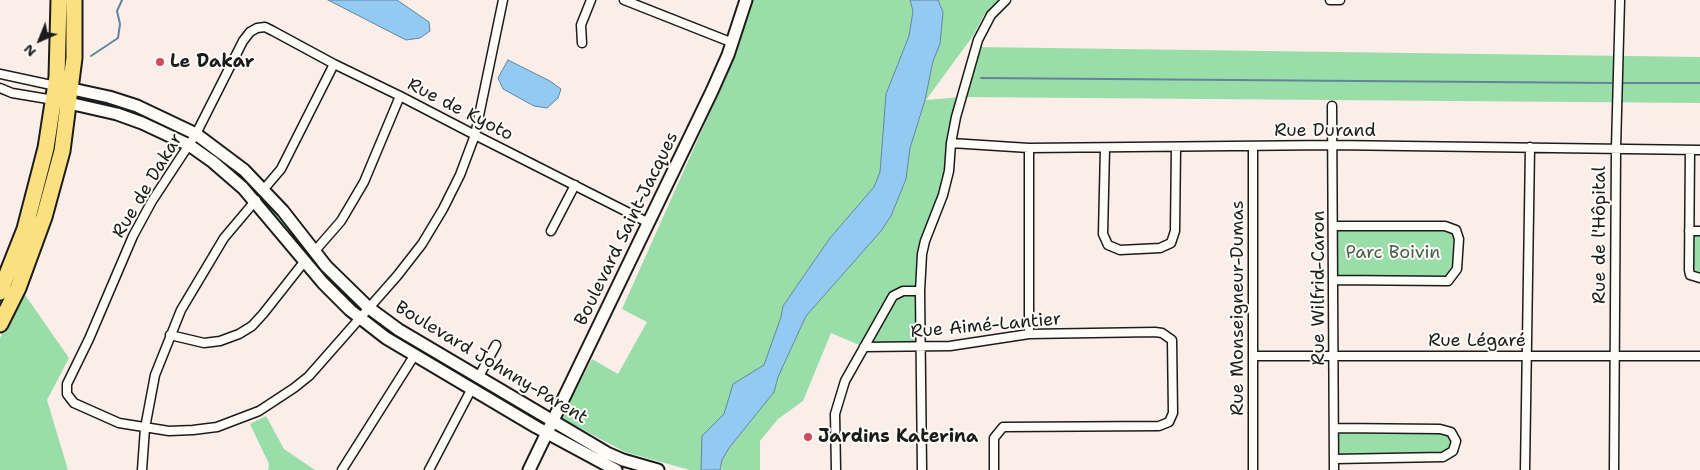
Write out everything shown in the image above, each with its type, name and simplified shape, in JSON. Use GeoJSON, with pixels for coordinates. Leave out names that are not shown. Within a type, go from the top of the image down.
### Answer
{"type":"FeatureCollection","features":[{"type":"Feature","properties":{"kind":"highway"},"geometry":{"type":"LineString","coordinates":[[0,324],[18,288],[44,217],[62,151],[59,0]]}},
{"type":"Feature","properties":{"kind":"highway"},"geometry":{"type":"LineString","coordinates":[[0,292],[30,212],[62,94],[74,0]]}},
{"type":"Feature","properties":{"kind":"street"},"geometry":{"type":"LineString","coordinates":[[146,428],[169,430],[217,427],[259,411],[294,388],[308,376],[361,318],[422,244],[460,175],[475,135],[503,0]]}},
{"type":"Feature","properties":{"kind":"street"},"geometry":{"type":"LineString","coordinates":[[582,42],[581,25],[591,0]]}},
{"type":"Feature","properties":{"kind":"street"},"geometry":{"type":"LineString","coordinates":[[624,0],[732,44]]}},
{"type":"Feature","properties":{"kind":"street","name":"Boulevard Saint-Jacques"},"geometry":{"type":"LineString","coordinates":[[529,470],[717,82],[746,0]]}},
{"type":"Feature","properties":{"kind":"street"},"geometry":{"type":"LineString","coordinates":[[922,470],[920,291],[925,241],[944,195],[949,172],[951,143],[961,97],[981,30],[991,15],[1006,0]]}},
{"type":"Feature","properties":{"kind":"street"},"geometry":{"type":"LineString","coordinates":[[1330,0],[1340,0]]}},
{"type":"Feature","properties":{"kind":"street","name":"Rue de l'Hôpital"},"geometry":{"type":"LineString","coordinates":[[1614,470],[1616,148],[1620,0]]}},
{"type":"Feature","properties":{"kind":"street","name":"Rue de Kyoto"},"geometry":{"type":"LineString","coordinates":[[257,28],[265,27],[334,64],[650,223]]}},
{"type":"Feature","properties":{"kind":"street","name":"Rue de Dakar"},"geometry":{"type":"LineString","coordinates":[[146,428],[119,423],[98,415],[74,402],[66,394],[67,384],[89,339],[133,236],[152,201],[196,134],[243,41],[250,32],[257,28]]}},
{"type":"Feature","properties":{"kind":"street"},"geometry":{"type":"LineString","coordinates":[[264,190],[281,169],[334,64]]}},
{"type":"Feature","properties":{"kind":"street"},"geometry":{"type":"LineString","coordinates":[[0,74],[62,94]]}},
{"type":"Feature","properties":{"kind":"street"},"geometry":{"type":"LineString","coordinates":[[0,88],[12,93],[62,94]]}},
{"type":"Feature","properties":{"kind":"street","name":"Boulevard Johnny-Parent"},"geometry":{"type":"LineString","coordinates":[[62,94],[137,106],[196,134],[244,170],[264,190],[314,252],[369,308],[420,344],[553,421],[615,456],[654,469]]}},
{"type":"Feature","properties":{"kind":"street","name":"Boulevard Johnny-Parent"},"geometry":{"type":"LineString","coordinates":[[62,94],[142,123],[189,145],[230,175],[256,200],[304,262],[338,298],[361,318],[414,356],[616,470]]}},
{"type":"Feature","properties":{"kind":"street"},"geometry":{"type":"LineString","coordinates":[[314,252],[341,221],[360,190],[400,96]]}},
{"type":"Feature","properties":{"kind":"street","name":"Rue Wilfrid-Caron"},"geometry":{"type":"LineString","coordinates":[[1332,106],[1335,226],[1333,280],[1334,470]]}},
{"type":"Feature","properties":{"kind":"street","name":"Rue Durand"},"geometry":{"type":"LineString","coordinates":[[951,143],[1028,148],[1332,145],[1700,150]]}},
{"type":"Feature","properties":{"kind":"street","name":"Rue Monseigneur-Dumas"},"geometry":{"type":"LineString","coordinates":[[1253,146],[1253,470]]}},
{"type":"Feature","properties":{"kind":"street"},"geometry":{"type":"LineString","coordinates":[[1105,148],[1103,234],[1108,245],[1120,250],[1160,248],[1171,242],[1175,231],[1176,147]]}},
{"type":"Feature","properties":{"kind":"street"},"geometry":{"type":"LineString","coordinates":[[1525,470],[1530,147]]}},
{"type":"Feature","properties":{"kind":"street"},"geometry":{"type":"LineString","coordinates":[[1028,148],[1029,334]]}},
{"type":"Feature","properties":{"kind":"street"},"geometry":{"type":"LineString","coordinates":[[1690,150],[1688,270],[1690,275],[1700,278]]}},
{"type":"Feature","properties":{"kind":"street"},"geometry":{"type":"LineString","coordinates":[[551,232],[575,185]]}},
{"type":"Feature","properties":{"kind":"street"},"geometry":{"type":"LineString","coordinates":[[142,470],[146,428],[155,376],[170,335],[198,278],[224,238],[256,200]]}},
{"type":"Feature","properties":{"kind":"street"},"geometry":{"type":"LineString","coordinates":[[1333,280],[1448,281],[1457,269],[1459,239],[1456,230],[1445,226],[1335,226]]}},
{"type":"Feature","properties":{"kind":"street"},"geometry":{"type":"LineString","coordinates":[[1689,231],[1700,231]]}},
{"type":"Feature","properties":{"kind":"street"},"geometry":{"type":"LineString","coordinates":[[170,335],[204,343],[220,341],[239,334],[252,326],[263,314],[304,262]]}},
{"type":"Feature","properties":{"kind":"street"},"geometry":{"type":"LineString","coordinates":[[836,470],[836,414],[844,381],[893,296],[903,291],[920,291]]}},
{"type":"Feature","properties":{"kind":"street","name":"Rue Aimé-Lantier"},"geometry":{"type":"LineString","coordinates":[[864,347],[921,348],[950,346],[1029,334],[1155,332],[1167,335],[1174,345],[1172,418],[1169,422],[1158,426],[1003,427],[994,438],[994,470]]}},
{"type":"Feature","properties":{"kind":"street"},"geometry":{"type":"LineString","coordinates":[[478,378],[496,345]]}},
{"type":"Feature","properties":{"kind":"street"},"geometry":{"type":"LineString","coordinates":[[342,470],[414,356]]}},
{"type":"Feature","properties":{"kind":"street","name":"Rue Légaré"},"geometry":{"type":"LineString","coordinates":[[1254,356],[1700,356]]}},
{"type":"Feature","properties":{"kind":"street"},"geometry":{"type":"LineString","coordinates":[[429,470],[472,390]]}},
{"type":"Feature","properties":{"kind":"street"},"geometry":{"type":"LineString","coordinates":[[1335,428],[1440,428],[1451,432],[1456,441],[1453,451],[1443,457],[1335,459]]}},
{"type":"Feature","properties":{"kind":"green space"},"geometry":{"type":"Polygon","coordinates":[[[753,0],[910,0],[913,11],[909,36],[886,94],[880,172],[874,187],[830,238],[783,306],[764,365],[733,384],[724,414],[703,436],[701,470],[690,470],[625,452],[561,418],[592,359],[618,374],[647,322],[622,309],[732,63],[753,0]]]}},
{"type":"Feature","properties":{"kind":"green space"},"geometry":{"type":"Polygon","coordinates":[[[938,0],[1001,0],[1001,2],[984,15],[973,36],[926,100],[961,97],[949,171],[925,241],[921,348],[864,347],[831,333],[803,401],[778,419],[760,441],[760,470],[721,470],[722,460],[729,448],[774,392],[778,377],[806,316],[881,231],[891,216],[906,179],[910,148],[925,100],[933,61],[940,44],[943,12],[938,0]]]}},
{"type":"Feature","properties":{"kind":"green space"},"geometry":{"type":"Polygon","coordinates":[[[976,47],[1700,57],[1700,103],[961,97],[976,47]]]}},
{"type":"Feature","properties":{"kind":"green space"},"geometry":{"type":"Polygon","coordinates":[[[79,95],[129,108],[169,124],[182,134],[180,136],[78,98],[79,95]]]}},
{"type":"Feature","properties":{"kind":"green space"},"geometry":{"type":"Polygon","coordinates":[[[205,145],[257,187],[356,305],[354,307],[338,292],[261,200],[210,154],[203,147],[205,145]]]}},
{"type":"Feature","properties":{"kind":"green space","name":"Parc Boivin"},"geometry":{"type":"Polygon","coordinates":[[[1335,226],[1445,226],[1458,234],[1453,278],[1333,280],[1335,226]]]}},
{"type":"Feature","properties":{"kind":"green space"},"geometry":{"type":"Polygon","coordinates":[[[1689,231],[1700,231],[1700,278],[1690,275],[1689,231]]]}},
{"type":"Feature","properties":{"kind":"green space"},"geometry":{"type":"Polygon","coordinates":[[[23,292],[69,358],[47,400],[68,470],[0,470],[0,338],[23,292]]]}},
{"type":"Feature","properties":{"kind":"green space"},"geometry":{"type":"Polygon","coordinates":[[[377,319],[540,419],[538,422],[420,355],[383,329],[375,320],[377,319]]]}},
{"type":"Feature","properties":{"kind":"green space"},"geometry":{"type":"Polygon","coordinates":[[[266,416],[284,449],[315,470],[268,470],[269,464],[250,424],[266,416]]]}},
{"type":"Feature","properties":{"kind":"green space"},"geometry":{"type":"Polygon","coordinates":[[[1335,428],[1440,429],[1455,436],[1449,455],[1335,459],[1335,428]]]}},
{"type":"Feature","properties":{"kind":"water"},"geometry":{"type":"Polygon","coordinates":[[[328,0],[397,0],[429,22],[430,31],[420,38],[406,40],[328,0]]]}},
{"type":"Feature","properties":{"kind":"water"},"geometry":{"type":"Polygon","coordinates":[[[910,0],[938,0],[943,12],[940,44],[933,61],[925,100],[910,148],[906,179],[891,216],[881,231],[806,316],[778,377],[774,392],[729,448],[722,460],[720,470],[701,470],[702,436],[724,414],[733,384],[764,365],[783,306],[830,238],[874,187],[880,172],[886,94],[909,36],[913,11],[910,0]]]}},
{"type":"Feature","properties":{"kind":"water"},"geometry":{"type":"Polygon","coordinates":[[[508,60],[550,81],[561,89],[558,98],[547,108],[534,106],[503,89],[498,78],[508,60]]]}},
{"type":"Feature","properties":{"kind":"waterway"},"geometry":{"type":"LineString","coordinates":[[91,56],[118,38],[120,24],[117,11],[122,0]]}},
{"type":"Feature","properties":{"kind":"waterway"},"geometry":{"type":"LineString","coordinates":[[981,78],[1612,83]]}},
{"type":"Feature","properties":{"kind":"waterway"},"geometry":{"type":"LineString","coordinates":[[1623,83],[1700,83]]}},
{"type":"Feature","properties":{"kind":"place","name":"Le Dakar"},"geometry":{"type":"Point","coordinates":[160,62]}},
{"type":"Feature","properties":{"kind":"place","name":"Jardins Katerina"},"geometry":{"type":"Point","coordinates":[808,437]}}]}
